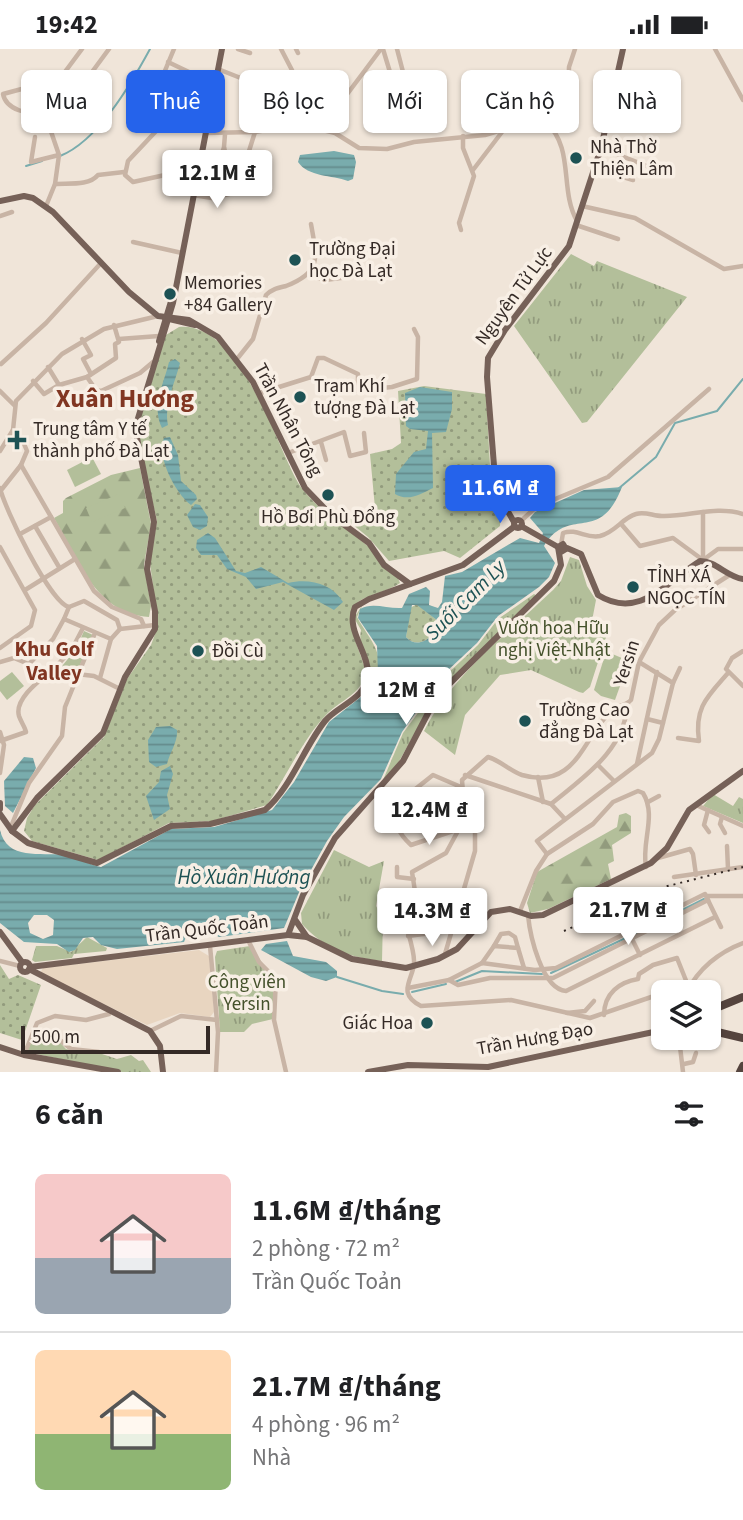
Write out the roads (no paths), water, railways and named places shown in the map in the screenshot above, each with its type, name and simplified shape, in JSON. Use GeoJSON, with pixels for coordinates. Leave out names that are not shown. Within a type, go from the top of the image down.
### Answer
{"type":"FeatureCollection","features":[{"type":"Feature","properties":{"kind":"highway"},"geometry":{"type":"LineString","coordinates":[[721,1007],[743,997]]}},
{"type":"Feature","properties":{"kind":"highway"},"geometry":{"type":"LineString","coordinates":[[721,1032],[743,1038]]}},
{"type":"Feature","properties":{"kind":"highway"},"geometry":{"type":"LineString","coordinates":[[740,1072],[743,1066]]}},
{"type":"Feature","properties":{"kind":"main road"},"geometry":{"type":"LineString","coordinates":[[217,68],[222,49]]}},
{"type":"Feature","properties":{"kind":"main road","name":"Nguyên Tử Lực"},"geometry":{"type":"LineString","coordinates":[[518,524],[499,501],[495,487],[488,358],[505,330],[564,253],[577,223],[601,148],[623,49]]}},
{"type":"Feature","properties":{"kind":"main road"},"geometry":{"type":"LineString","coordinates":[[13,828],[37,798],[103,733],[120,689],[152,638],[156,624],[146,569],[154,522],[135,428],[173,296],[204,133]]}},
{"type":"Feature","properties":{"kind":"main road"},"geometry":{"type":"LineString","coordinates":[[0,201],[28,196],[46,206],[101,263],[165,317]]}},
{"type":"Feature","properties":{"kind":"main road","name":"Trần Nhân Tông"},"geometry":{"type":"LineString","coordinates":[[165,317],[201,325],[218,337],[260,393],[270,421],[302,483],[316,501],[369,543],[384,565],[410,585]]}},
{"type":"Feature","properties":{"kind":"main road"},"geometry":{"type":"LineString","coordinates":[[0,803],[0,810],[22,839],[33,845],[97,863],[167,827],[210,824],[267,808],[323,723],[355,697],[366,682],[368,671],[352,618],[355,607],[364,601],[463,565],[518,524],[545,541],[580,553],[594,590],[605,600],[639,604],[656,598],[703,560],[728,576],[743,579]]}},
{"type":"Feature","properties":{"kind":"main road","name":"Trần Quốc Toản"},"geometry":{"type":"LineString","coordinates":[[25,967],[288,935],[296,921],[303,895],[335,838],[403,761],[441,691],[556,579],[561,568],[562,548]]}},
{"type":"Feature","properties":{"kind":"main road"},"geometry":{"type":"LineString","coordinates":[[288,935],[307,937],[342,957],[398,966],[413,965],[444,954],[491,912],[520,911],[528,915],[545,915],[646,867],[669,845],[685,814],[743,771]]}},
{"type":"Feature","properties":{"kind":"main road"},"geometry":{"type":"LineString","coordinates":[[296,921],[307,937]]}},
{"type":"Feature","properties":{"kind":"main road"},"geometry":{"type":"LineString","coordinates":[[0,932],[25,967],[150,1031],[160,1047],[162,1072]]}},
{"type":"Feature","properties":{"kind":"main road"},"geometry":{"type":"LineString","coordinates":[[110,1012],[151,1037],[157,1049],[162,1072]]}},
{"type":"Feature","properties":{"kind":"main road","name":"Trần Hưng Đạo"},"geometry":{"type":"LineString","coordinates":[[368,1072],[408,1065],[483,1069],[651,1033]]}},
{"type":"Feature","properties":{"kind":"main road"},"geometry":{"type":"LineString","coordinates":[[0,1047],[98,1071],[118,1072]]}},
{"type":"Feature","properties":{"kind":"street"},"geometry":{"type":"LineString","coordinates":[[67,70],[82,49]]}},
{"type":"Feature","properties":{"kind":"street"},"geometry":{"type":"LineString","coordinates":[[94,70],[109,49]]}},
{"type":"Feature","properties":{"kind":"street"},"geometry":{"type":"LineString","coordinates":[[124,172],[128,161],[159,128],[164,73],[174,49]]}},
{"type":"Feature","properties":{"kind":"street"},"geometry":{"type":"LineString","coordinates":[[238,49],[250,53]]}},
{"type":"Feature","properties":{"kind":"street"},"geometry":{"type":"LineString","coordinates":[[281,49],[292,70]]}},
{"type":"Feature","properties":{"kind":"street"},"geometry":{"type":"LineString","coordinates":[[382,49],[389,70]]}},
{"type":"Feature","properties":{"kind":"street"},"geometry":{"type":"LineString","coordinates":[[349,92],[382,49]]}},
{"type":"Feature","properties":{"kind":"street"},"geometry":{"type":"LineString","coordinates":[[397,49],[402,70]]}},
{"type":"Feature","properties":{"kind":"street"},"geometry":{"type":"LineString","coordinates":[[569,70],[575,49]]}},
{"type":"Feature","properties":{"kind":"street"},"geometry":{"type":"LineString","coordinates":[[715,49],[743,100]]}},
{"type":"Feature","properties":{"kind":"street"},"geometry":{"type":"LineString","coordinates":[[168,62],[185,70]]}},
{"type":"Feature","properties":{"kind":"street"},"geometry":{"type":"LineString","coordinates":[[217,68],[239,77]]}},
{"type":"Feature","properties":{"kind":"street"},"geometry":{"type":"LineString","coordinates":[[21,89],[3,94],[8,105],[21,110]]}},
{"type":"Feature","properties":{"kind":"street"},"geometry":{"type":"LineString","coordinates":[[46,206],[55,184],[59,155],[52,133]]}},
{"type":"Feature","properties":{"kind":"street"},"geometry":{"type":"LineString","coordinates":[[204,133],[240,133]]}},
{"type":"Feature","properties":{"kind":"street"},"geometry":{"type":"LineString","coordinates":[[230,173],[244,167],[255,133]]}},
{"type":"Feature","properties":{"kind":"street"},"geometry":{"type":"LineString","coordinates":[[331,133],[347,139],[359,148],[387,149],[414,142],[487,133]]}},
{"type":"Feature","properties":{"kind":"street"},"geometry":{"type":"LineString","coordinates":[[473,170],[501,133]]}},
{"type":"Feature","properties":{"kind":"street"},"geometry":{"type":"LineString","coordinates":[[557,133],[571,206],[577,223],[618,239]]}},
{"type":"Feature","properties":{"kind":"street"},"geometry":{"type":"LineString","coordinates":[[192,195],[212,198],[233,193],[224,147],[225,134]]}},
{"type":"Feature","properties":{"kind":"street"},"geometry":{"type":"LineString","coordinates":[[461,230],[459,223],[473,184],[473,170],[463,148],[463,136]]}},
{"type":"Feature","properties":{"kind":"street"},"geometry":{"type":"LineString","coordinates":[[35,137],[32,162],[59,155]]}},
{"type":"Feature","properties":{"kind":"street"},"geometry":{"type":"LineString","coordinates":[[212,198],[218,162],[224,147]]}},
{"type":"Feature","properties":{"kind":"street"},"geometry":{"type":"LineString","coordinates":[[601,148],[646,166]]}},
{"type":"Feature","properties":{"kind":"street"},"geometry":{"type":"LineString","coordinates":[[594,168],[633,180]]}},
{"type":"Feature","properties":{"kind":"street"},"geometry":{"type":"LineString","coordinates":[[55,184],[79,183],[94,180],[98,174],[124,172]]}},
{"type":"Feature","properties":{"kind":"street"},"geometry":{"type":"LineString","coordinates":[[124,172],[133,182],[165,175],[194,184]]}},
{"type":"Feature","properties":{"kind":"street"},"geometry":{"type":"LineString","coordinates":[[582,206],[635,218],[724,269],[743,266]]}},
{"type":"Feature","properties":{"kind":"street"},"geometry":{"type":"LineString","coordinates":[[0,216],[12,212]]}},
{"type":"Feature","properties":{"kind":"street"},"geometry":{"type":"LineString","coordinates":[[237,359],[253,339],[266,295],[308,275],[316,256],[311,224]]}},
{"type":"Feature","properties":{"kind":"street"},"geometry":{"type":"LineString","coordinates":[[133,242],[182,253]]}},
{"type":"Feature","properties":{"kind":"street"},"geometry":{"type":"LineString","coordinates":[[1,364],[46,323],[101,263]]}},
{"type":"Feature","properties":{"kind":"street"},"geometry":{"type":"LineString","coordinates":[[308,275],[325,280],[356,276]]}},
{"type":"Feature","properties":{"kind":"street"},"geometry":{"type":"LineString","coordinates":[[0,451],[13,430],[14,405],[33,381],[82,339],[114,325],[165,317]]}},
{"type":"Feature","properties":{"kind":"street"},"geometry":{"type":"LineString","coordinates":[[114,325],[119,339]]}},
{"type":"Feature","properties":{"kind":"street"},"geometry":{"type":"LineString","coordinates":[[260,393],[311,377],[345,390],[358,391],[391,387],[417,379],[418,337],[414,329]]}},
{"type":"Feature","properties":{"kind":"street"},"geometry":{"type":"LineString","coordinates":[[82,339],[91,355],[83,359],[96,390],[101,391],[140,373],[153,362]]}},
{"type":"Feature","properties":{"kind":"street"},"geometry":{"type":"LineString","coordinates":[[119,339],[159,339]]}},
{"type":"Feature","properties":{"kind":"street"},"geometry":{"type":"LineString","coordinates":[[33,381],[42,393],[60,384],[89,376],[116,358],[115,344],[119,339]]}},
{"type":"Feature","properties":{"kind":"street"},"geometry":{"type":"LineString","coordinates":[[311,377],[318,358],[324,358],[358,374],[358,391]]}},
{"type":"Feature","properties":{"kind":"street"},"geometry":{"type":"LineString","coordinates":[[48,367],[60,384]]}},
{"type":"Feature","properties":{"kind":"street"},"geometry":{"type":"LineString","coordinates":[[518,524],[536,507],[608,478],[709,389]]}},
{"type":"Feature","properties":{"kind":"street"},"geometry":{"type":"LineString","coordinates":[[0,391],[14,405]]}},
{"type":"Feature","properties":{"kind":"street"},"geometry":{"type":"LineString","coordinates":[[13,430],[26,446],[21,465],[1,489],[20,534],[43,576],[60,603],[69,607]]}},
{"type":"Feature","properties":{"kind":"street"},"geometry":{"type":"LineString","coordinates":[[288,453],[344,432],[349,456],[366,452],[364,433]]}},
{"type":"Feature","properties":{"kind":"street"},"geometry":{"type":"LineString","coordinates":[[321,442],[327,460]]}},
{"type":"Feature","properties":{"kind":"street"},"geometry":{"type":"LineString","coordinates":[[21,465],[100,599],[119,611],[141,619],[144,626]]}},
{"type":"Feature","properties":{"kind":"street"},"geometry":{"type":"LineString","coordinates":[[703,512],[703,560]]}},
{"type":"Feature","properties":{"kind":"street"},"geometry":{"type":"LineString","coordinates":[[562,548],[561,535],[570,531],[597,537],[641,513],[664,516],[703,512],[743,514]]}},
{"type":"Feature","properties":{"kind":"street"},"geometry":{"type":"LineString","coordinates":[[20,534],[51,517]]}},
{"type":"Feature","properties":{"kind":"street"},"geometry":{"type":"LineString","coordinates":[[622,525],[640,546],[673,538],[703,560]]}},
{"type":"Feature","properties":{"kind":"street"},"geometry":{"type":"LineString","coordinates":[[36,526],[59,567]]}},
{"type":"Feature","properties":{"kind":"street"},"geometry":{"type":"LineString","coordinates":[[0,547],[35,605],[33,623],[0,648]]}},
{"type":"Feature","properties":{"kind":"street"},"geometry":{"type":"LineString","coordinates":[[703,560],[718,549],[743,549]]}},
{"type":"Feature","properties":{"kind":"street"},"geometry":{"type":"LineString","coordinates":[[25,590],[43,576],[75,559]]}},
{"type":"Feature","properties":{"kind":"street","name":"Yersin"},"geometry":{"type":"LineString","coordinates":[[538,777],[557,773],[571,766],[583,754],[611,711],[628,703],[639,661],[666,617],[728,576]]}},
{"type":"Feature","properties":{"kind":"street"},"geometry":{"type":"LineString","coordinates":[[29,664],[53,639],[69,607],[84,601],[117,620],[120,629]]}},
{"type":"Feature","properties":{"kind":"street"},"geometry":{"type":"LineString","coordinates":[[64,619],[111,639]]}},
{"type":"Feature","properties":{"kind":"street"},"geometry":{"type":"LineString","coordinates":[[100,678],[111,639],[120,629],[156,624]]}},
{"type":"Feature","properties":{"kind":"street"},"geometry":{"type":"LineString","coordinates":[[1,740],[26,732],[19,715],[21,704],[28,692],[72,649],[83,628]]}},
{"type":"Feature","properties":{"kind":"street"},"geometry":{"type":"LineString","coordinates":[[13,828],[29,783],[62,736],[65,707],[95,633]]}},
{"type":"Feature","properties":{"kind":"street"},"geometry":{"type":"LineString","coordinates":[[678,738],[699,741],[697,719],[704,699],[727,673],[728,663],[743,651]]}},
{"type":"Feature","properties":{"kind":"street"},"geometry":{"type":"LineString","coordinates":[[0,661],[14,658],[52,671],[100,678],[120,689]]}},
{"type":"Feature","properties":{"kind":"street"},"geometry":{"type":"LineString","coordinates":[[639,661],[673,683]]}},
{"type":"Feature","properties":{"kind":"street"},"geometry":{"type":"LineString","coordinates":[[547,855],[537,841],[654,750],[673,683],[680,668]]}},
{"type":"Feature","properties":{"kind":"street"},"geometry":{"type":"LineString","coordinates":[[637,764],[657,672]]}},
{"type":"Feature","properties":{"kind":"street"},"geometry":{"type":"LineString","coordinates":[[727,673],[743,686]]}},
{"type":"Feature","properties":{"kind":"street"},"geometry":{"type":"LineString","coordinates":[[551,804],[598,765],[620,737],[628,703]]}},
{"type":"Feature","properties":{"kind":"street"},"geometry":{"type":"LineString","coordinates":[[647,719],[663,723]]}},
{"type":"Feature","properties":{"kind":"street"},"geometry":{"type":"LineString","coordinates":[[0,732],[0,773]]}},
{"type":"Feature","properties":{"kind":"street"},"geometry":{"type":"LineString","coordinates":[[444,954],[454,930],[472,867],[476,839],[474,824],[461,787],[464,775],[488,757],[513,772],[538,777],[543,801]]}},
{"type":"Feature","properties":{"kind":"street"},"geometry":{"type":"LineString","coordinates":[[598,765],[614,781]]}},
{"type":"Feature","properties":{"kind":"street"},"geometry":{"type":"LineString","coordinates":[[380,788],[397,802],[406,800],[433,775],[461,787]]}},
{"type":"Feature","properties":{"kind":"street"},"geometry":{"type":"LineString","coordinates":[[464,775],[551,804],[565,819]]}},
{"type":"Feature","properties":{"kind":"street"},"geometry":{"type":"LineString","coordinates":[[520,911],[536,871],[547,855],[593,824],[620,797],[641,791],[648,802],[646,867]]}},
{"type":"Feature","properties":{"kind":"street"},"geometry":{"type":"LineString","coordinates":[[648,802],[659,796]]}},
{"type":"Feature","properties":{"kind":"street"},"geometry":{"type":"LineString","coordinates":[[391,797],[396,827],[411,845],[474,824]]}},
{"type":"Feature","properties":{"kind":"street"},"geometry":{"type":"LineString","coordinates":[[695,805],[743,826]]}},
{"type":"Feature","properties":{"kind":"street"},"geometry":{"type":"LineString","coordinates":[[708,810],[704,825],[709,832]]}},
{"type":"Feature","properties":{"kind":"street"},"geometry":{"type":"LineString","coordinates":[[722,817],[720,824],[725,833]]}},
{"type":"Feature","properties":{"kind":"street"},"geometry":{"type":"LineString","coordinates":[[405,927],[417,904],[414,870],[426,867],[446,853],[459,828]]}},
{"type":"Feature","properties":{"kind":"street"},"geometry":{"type":"LineString","coordinates":[[727,846],[728,869]]}},
{"type":"Feature","properties":{"kind":"street"},"geometry":{"type":"LineString","coordinates":[[658,858],[690,849],[696,875]]}},
{"type":"Feature","properties":{"kind":"street"},"geometry":{"type":"LineString","coordinates":[[397,867],[397,877],[414,879]]}},
{"type":"Feature","properties":{"kind":"street"},"geometry":{"type":"LineString","coordinates":[[674,877],[743,867]]}},
{"type":"Feature","properties":{"kind":"street"},"geometry":{"type":"LineString","coordinates":[[449,980],[458,985],[490,978],[547,979],[707,898],[743,896]]}},
{"type":"Feature","properties":{"kind":"street"},"geometry":{"type":"LineString","coordinates":[[707,898],[721,927]]}},
{"type":"Feature","properties":{"kind":"street"},"geometry":{"type":"LineString","coordinates":[[397,904],[408,936],[413,965],[407,980]]}},
{"type":"Feature","properties":{"kind":"street"},"geometry":{"type":"LineString","coordinates":[[528,915],[547,979],[555,989],[573,990],[715,916]]}},
{"type":"Feature","properties":{"kind":"street"},"geometry":{"type":"LineString","coordinates":[[408,936],[454,930]]}},
{"type":"Feature","properties":{"kind":"street"},"geometry":{"type":"LineString","coordinates":[[408,988],[449,980],[482,963],[501,934],[509,933],[515,937],[524,968]]}},
{"type":"Feature","properties":{"kind":"street"},"geometry":{"type":"LineString","coordinates":[[630,936],[640,955]]}},
{"type":"Feature","properties":{"kind":"street"},"geometry":{"type":"LineString","coordinates":[[482,963],[544,970],[556,968],[630,936]]}},
{"type":"Feature","properties":{"kind":"street"},"geometry":{"type":"LineString","coordinates":[[248,940],[259,962],[276,979],[278,989],[274,1020],[286,1072]]}},
{"type":"Feature","properties":{"kind":"street"},"geometry":{"type":"LineString","coordinates":[[696,980],[710,962],[743,943]]}},
{"type":"Feature","properties":{"kind":"street"},"geometry":{"type":"LineString","coordinates":[[210,946],[217,1020],[216,1072]]}},
{"type":"Feature","properties":{"kind":"street"},"geometry":{"type":"LineString","coordinates":[[494,946],[517,949]]}},
{"type":"Feature","properties":{"kind":"street"},"geometry":{"type":"LineString","coordinates":[[604,1014],[609,998],[619,985],[638,979],[639,974],[657,964],[677,958],[685,980]]}},
{"type":"Feature","properties":{"kind":"street"},"geometry":{"type":"LineString","coordinates":[[0,961],[25,967]]}},
{"type":"Feature","properties":{"kind":"street"},"geometry":{"type":"LineString","coordinates":[[398,966],[407,980],[412,1000],[427,1007],[450,1002],[511,1000],[590,1018],[651,998]]}},
{"type":"Feature","properties":{"kind":"street"},"geometry":{"type":"LineString","coordinates":[[567,1014],[584,1011],[594,1001]]}},
{"type":"Feature","properties":{"kind":"street"},"geometry":{"type":"LineString","coordinates":[[24,1055],[37,1023],[55,1016],[86,1020],[110,1012]]}},
{"type":"Feature","properties":{"kind":"street"},"geometry":{"type":"LineString","coordinates":[[150,1031],[181,1016],[217,1020]]}},
{"type":"Feature","properties":{"kind":"street"},"geometry":{"type":"LineString","coordinates":[[55,1036],[71,1049],[99,1052]]}},
{"type":"Feature","properties":{"kind":"street"},"geometry":{"type":"LineString","coordinates":[[681,1050],[683,1072]]}},
{"type":"Feature","properties":{"kind":"street"},"geometry":{"type":"LineString","coordinates":[[684,1063],[693,1062],[696,1053]]}},
{"type":"Feature","properties":{"kind":"water"},"geometry":{"type":"Polygon","coordinates":[[[334,151],[354,155],[356,162],[353,179],[348,181],[314,173],[298,162],[300,155],[334,151]]]}},
{"type":"Feature","properties":{"kind":"water"},"geometry":{"type":"Polygon","coordinates":[[[175,359],[180,363],[169,401],[168,425],[162,428],[158,403],[169,362],[175,359]]]}},
{"type":"Feature","properties":{"kind":"water"},"geometry":{"type":"Polygon","coordinates":[[[420,387],[452,392],[452,409],[446,432],[432,433],[433,488],[405,497],[395,494],[396,474],[414,452],[426,449],[428,431],[406,426],[405,393],[420,387]]]}},
{"type":"Feature","properties":{"kind":"water"},"geometry":{"type":"Polygon","coordinates":[[[170,437],[178,455],[181,481],[196,495],[197,499],[191,505],[168,474],[162,446],[164,438],[170,437]]]}},
{"type":"Feature","properties":{"kind":"water","name":"Hồ Xuân Hương"},"geometry":{"type":"Polygon","coordinates":[[[622,487],[613,505],[604,515],[594,521],[564,527],[554,534],[544,546],[555,563],[549,577],[498,616],[477,643],[429,688],[424,701],[402,732],[381,779],[344,817],[327,841],[300,890],[284,928],[219,937],[196,924],[190,927],[184,942],[117,949],[101,945],[93,937],[83,938],[75,950],[69,952],[57,944],[24,942],[0,923],[0,830],[4,840],[17,851],[65,855],[101,867],[171,829],[214,827],[272,810],[294,782],[329,722],[362,696],[378,673],[377,646],[358,618],[360,609],[375,606],[402,608],[409,594],[426,587],[430,591],[429,605],[438,608],[442,602],[445,576],[462,572],[520,538],[539,543],[543,533],[530,518],[535,512],[584,490],[622,487]],[[412,605],[406,637],[416,643],[431,636],[438,621],[417,605],[412,605]],[[34,915],[28,923],[30,933],[43,939],[53,935],[54,920],[47,915],[34,915]]]}},
{"type":"Feature","properties":{"kind":"water"},"geometry":{"type":"Polygon","coordinates":[[[195,504],[200,505],[208,517],[207,526],[200,530],[193,527],[187,515],[195,504]]]}},
{"type":"Feature","properties":{"kind":"water"},"geometry":{"type":"Polygon","coordinates":[[[208,533],[215,538],[236,571],[245,573],[261,567],[288,583],[319,583],[333,590],[343,602],[334,610],[283,582],[256,589],[246,577],[227,569],[217,555],[201,555],[196,548],[197,540],[208,533]]]}},
{"type":"Feature","properties":{"kind":"water"},"geometry":{"type":"Polygon","coordinates":[[[170,726],[177,730],[175,743],[167,764],[156,767],[149,762],[148,740],[156,727],[170,726]]]}},
{"type":"Feature","properties":{"kind":"water"},"geometry":{"type":"Polygon","coordinates":[[[24,757],[33,758],[36,768],[13,813],[5,806],[4,781],[24,757]]]}},
{"type":"Feature","properties":{"kind":"water"},"geometry":{"type":"Polygon","coordinates":[[[170,766],[173,774],[167,795],[170,809],[154,820],[146,796],[159,782],[161,771],[170,766]]]}},
{"type":"Feature","properties":{"kind":"water"},"geometry":{"type":"Polygon","coordinates":[[[287,941],[293,956],[326,962],[337,971],[337,977],[326,981],[311,977],[261,950],[266,944],[287,941]]]}},
{"type":"Feature","properties":{"kind":"waterway"},"geometry":{"type":"LineString","coordinates":[[60,156],[74,149],[100,125],[123,94],[150,49]]}},
{"type":"Feature","properties":{"kind":"waterway"},"geometry":{"type":"LineString","coordinates":[[26,166],[42,161]]}},
{"type":"Feature","properties":{"kind":"waterway","name":"Suối Cam Ly"},"geometry":{"type":"LineString","coordinates":[[618,489],[656,457],[675,423],[717,411],[743,379]]}},
{"type":"Feature","properties":{"kind":"waterway"},"geometry":{"type":"LineString","coordinates":[[633,935],[704,899]]}},
{"type":"Feature","properties":{"kind":"waterway"},"geometry":{"type":"LineString","coordinates":[[551,973],[628,937]]}},
{"type":"Feature","properties":{"kind":"waterway"},"geometry":{"type":"LineString","coordinates":[[455,982],[482,971],[542,974]]}},
{"type":"Feature","properties":{"kind":"waterway"},"geometry":{"type":"LineString","coordinates":[[337,977],[382,991],[403,994]]}},
{"type":"Feature","properties":{"kind":"waterway"},"geometry":{"type":"LineString","coordinates":[[412,992],[446,984]]}},
{"type":"Feature","properties":{"kind":"railway"},"geometry":{"type":"LineString","coordinates":[[564,931],[664,887],[743,867]]}},
{"type":"Feature","properties":{"kind":"place","name":"Nhà Thờ Thiện Lâm"},"geometry":{"type":"Point","coordinates":[576,158]}},
{"type":"Feature","properties":{"kind":"place","name":"Trường Đại học Đà Lạt"},"geometry":{"type":"Point","coordinates":[295,260]}},
{"type":"Feature","properties":{"kind":"place","name":"Memories +84 Gallery"},"geometry":{"type":"Point","coordinates":[170,294]}},
{"type":"Feature","properties":{"kind":"place","name":"Trạm Khí tượng Đà Lạt"},"geometry":{"type":"Point","coordinates":[300,397]}},
{"type":"Feature","properties":{"kind":"place","name":"Trung tâm Y tế thành phố Đà Lạt"},"geometry":{"type":"Point","coordinates":[17,440]}},
{"type":"Feature","properties":{"kind":"place","name":"Hồ Bơi Phù Đổng"},"geometry":{"type":"Point","coordinates":[328,495]}},
{"type":"Feature","properties":{"kind":"place","name":"TỈNH XÁ NGỌC TÍN"},"geometry":{"type":"Point","coordinates":[633,587]}},
{"type":"Feature","properties":{"kind":"place","name":"Đồi Cù"},"geometry":{"type":"Point","coordinates":[198,651]}},
{"type":"Feature","properties":{"kind":"place","name":"Trường Cao đẳng Đà Lạt"},"geometry":{"type":"Point","coordinates":[525,721]}},
{"type":"Feature","properties":{"kind":"place","name":"Giác Hoa"},"geometry":{"type":"Point","coordinates":[427,1023]}},
{"type":"Feature","properties":{"kind":"district","name":"Xuân Hương"},"geometry":{"type":"Point","coordinates":[125,398]}},
{"type":"Feature","properties":{"kind":"district","name":"Khu Golf Valley"},"geometry":{"type":"Point","coordinates":[54,661]}},
{"type":"Feature","properties":{"kind":"park label","name":"Vườn hoa Hữu nghị Việt-Nhật"},"geometry":{"type":"Point","coordinates":[554,639]}},
{"type":"Feature","properties":{"kind":"park label","name":"Công viên Yersin"},"geometry":{"type":"Point","coordinates":[247,993]}}]}
